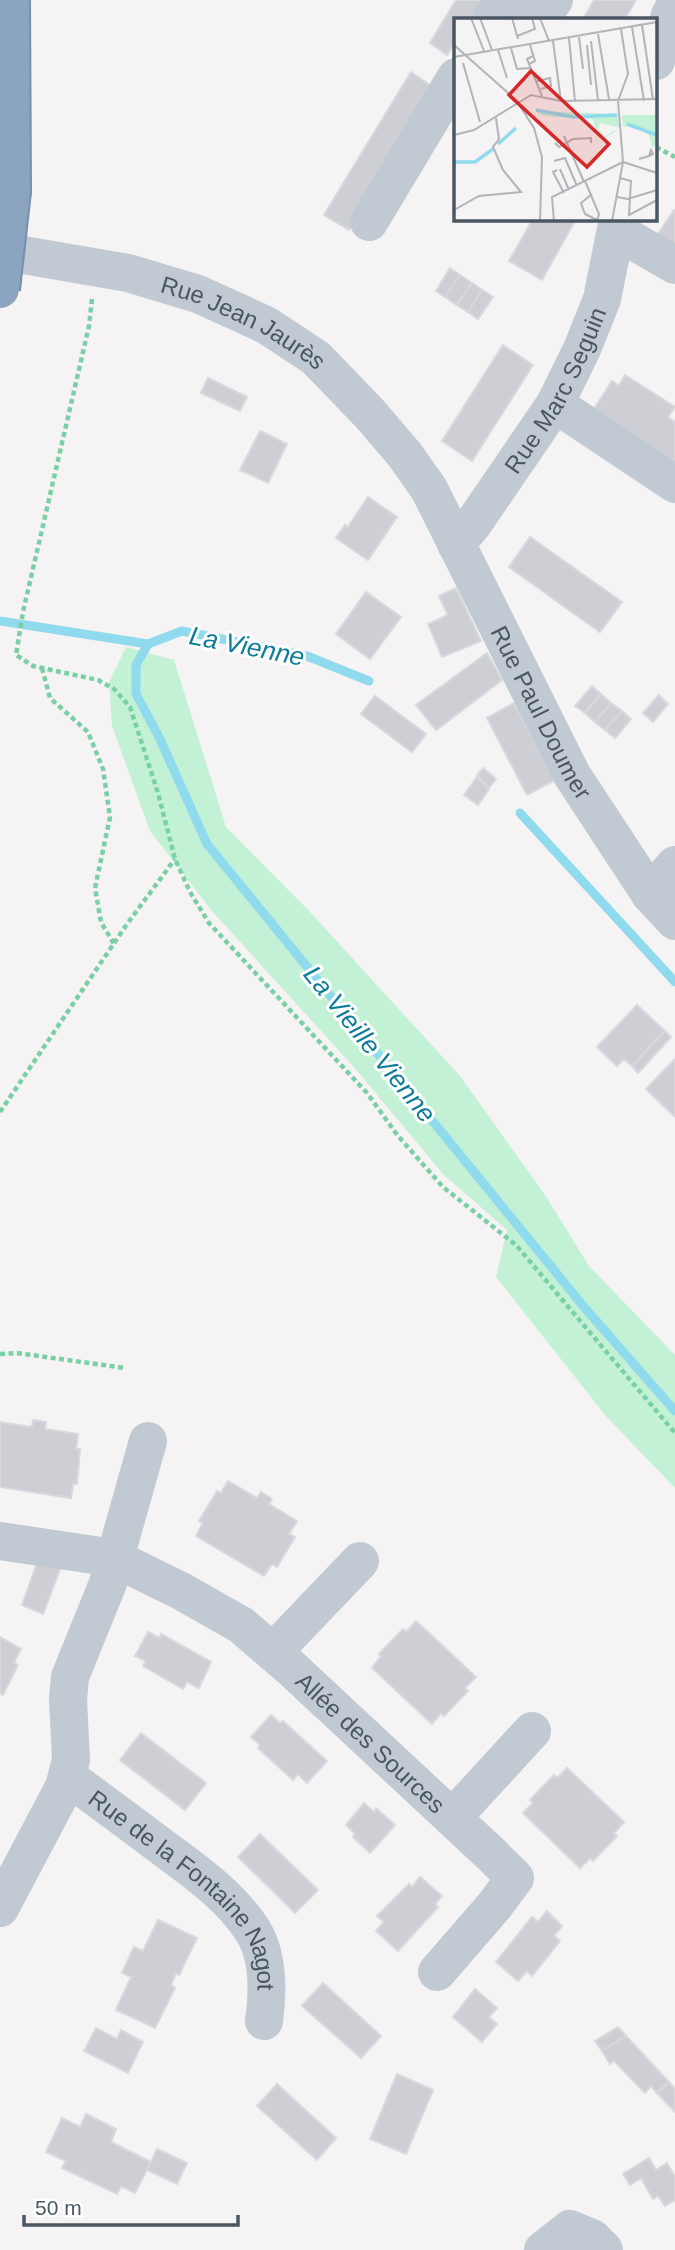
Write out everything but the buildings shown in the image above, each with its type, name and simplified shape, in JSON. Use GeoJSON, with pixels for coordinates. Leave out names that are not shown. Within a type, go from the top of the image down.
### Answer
{"type":"FeatureCollection","features":[{"type":"Feature","properties":{"kind":"highway"},"geometry":{"type":"LineString","coordinates":[[0,289],[10,191],[10,0]]}},
{"type":"Feature","properties":{"kind":"street"},"geometry":{"type":"LineString","coordinates":[[492,18],[494,14],[551,4],[554,0]]}},
{"type":"Feature","properties":{"kind":"street"},"geometry":{"type":"LineString","coordinates":[[658,54],[675,6]]}},
{"type":"Feature","properties":{"kind":"street"},"geometry":{"type":"LineString","coordinates":[[369,222],[454,81]]}},
{"type":"Feature","properties":{"kind":"street"},"geometry":{"type":"LineString","coordinates":[[617,225],[675,265]]}},
{"type":"Feature","properties":{"kind":"street","name":"Rue Marc Seguin"},"geometry":{"type":"LineString","coordinates":[[456,544],[473,524],[555,404],[582,349],[602,299],[617,225]]}},
{"type":"Feature","properties":{"kind":"street","name":"Rue Jean Jaurès"},"geometry":{"type":"LineString","coordinates":[[0,251],[128,273],[198,294],[266,325],[316,358],[370,414],[405,455],[429,489]]}},
{"type":"Feature","properties":{"kind":"street"},"geometry":{"type":"LineString","coordinates":[[555,404],[675,484]]}},
{"type":"Feature","properties":{"kind":"street","name":"Rue Paul Doumer"},"geometry":{"type":"LineString","coordinates":[[429,489],[572,775],[663,908]]}},
{"type":"Feature","properties":{"kind":"street"},"geometry":{"type":"LineString","coordinates":[[663,908],[675,865]]}},
{"type":"Feature","properties":{"kind":"street"},"geometry":{"type":"LineString","coordinates":[[0,1908],[64,1787],[71,1760],[68,1699],[70,1677],[108,1583],[148,1441]]}},
{"type":"Feature","properties":{"kind":"street","name":"Allée des Sources"},"geometry":{"type":"LineString","coordinates":[[0,1541],[114,1558],[241,1625],[514,1878],[495,1905],[437,1972]]}},
{"type":"Feature","properties":{"kind":"street"},"geometry":{"type":"LineString","coordinates":[[272,1652],[359,1561]]}},
{"type":"Feature","properties":{"kind":"street"},"geometry":{"type":"LineString","coordinates":[[452,1818],[532,1731]]}},
{"type":"Feature","properties":{"kind":"street","name":"Rue de la Fontaine Nagot"},"geometry":{"type":"LineString","coordinates":[[67,1776],[195,1872],[230,1903],[254,1933],[264,1962],[268,1995],[264,2021]]}},
{"type":"Feature","properties":{"kind":"street"},"geometry":{"type":"LineString","coordinates":[[544,2250],[570,2229],[592,2238],[604,2250]]}},
{"type":"Feature","properties":{"kind":"path"},"geometry":{"type":"LineString","coordinates":[[658,148],[675,157]]}},
{"type":"Feature","properties":{"kind":"path"},"geometry":{"type":"LineString","coordinates":[[97,267],[89,326],[23,611],[16,655],[33,666],[98,680],[114,689],[130,707],[158,793],[175,859],[190,892],[209,923],[358,1084],[398,1136],[443,1187],[516,1245],[675,1433]]}},
{"type":"Feature","properties":{"kind":"path"},"geometry":{"type":"LineString","coordinates":[[42,668],[50,698],[88,732],[103,769],[110,817],[95,888],[102,922],[114,944]]}},
{"type":"Feature","properties":{"kind":"path"},"geometry":{"type":"LineString","coordinates":[[0,1112],[175,859]]}},
{"type":"Feature","properties":{"kind":"path"},"geometry":{"type":"LineString","coordinates":[[0,1354],[17,1353],[125,1368]]}},
{"type":"Feature","properties":{"kind":"green space"},"geometry":{"type":"Polygon","coordinates":[[[126,647],[174,660],[226,827],[311,913],[460,1076],[545,1195],[589,1266],[675,1355],[675,1488],[606,1416],[496,1277],[507,1230],[443,1174],[353,1066],[212,911],[150,831],[112,726],[109,682],[126,647]]]}},
{"type":"Feature","properties":{"kind":"waterway","name":"La Vienne"},"geometry":{"type":"LineString","coordinates":[[0,621],[148,644],[182,631],[307,656],[369,681]]}},
{"type":"Feature","properties":{"kind":"waterway","name":"La Vieille Vienne"},"geometry":{"type":"LineString","coordinates":[[148,644],[136,665],[136,694],[159,737],[207,844],[584,1307],[675,1411]]}},
{"type":"Feature","properties":{"kind":"waterway","name":"La Vienne"},"geometry":{"type":"LineString","coordinates":[[520,813],[675,982]]}}]}
